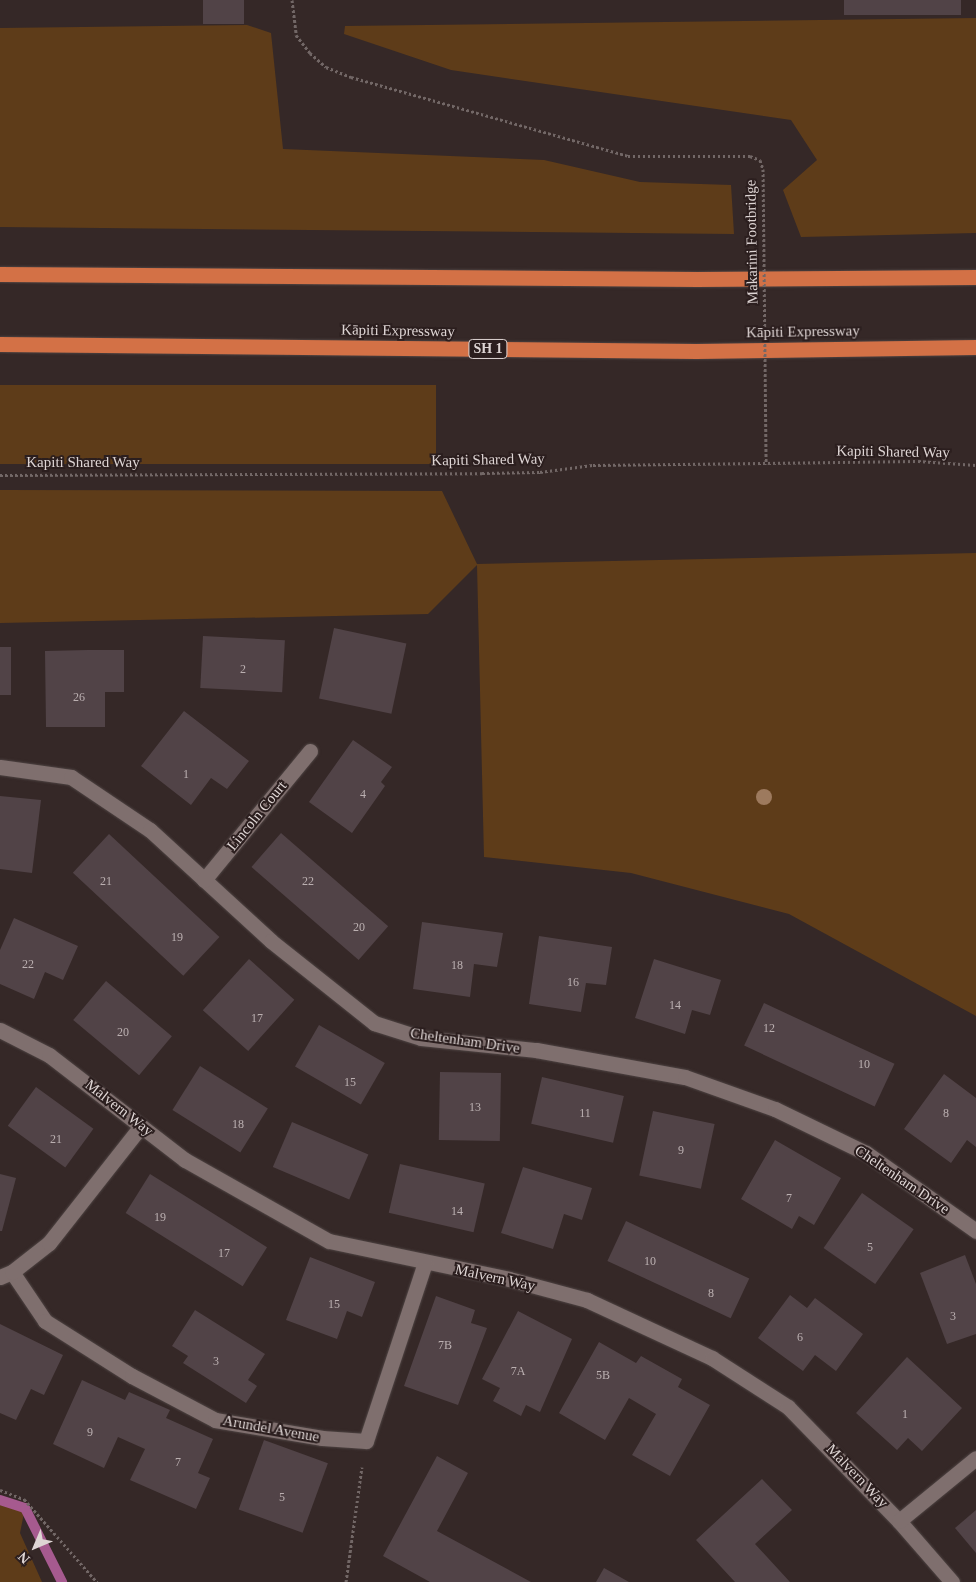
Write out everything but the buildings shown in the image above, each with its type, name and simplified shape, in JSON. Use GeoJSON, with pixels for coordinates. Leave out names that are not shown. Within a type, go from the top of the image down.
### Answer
{"type":"FeatureCollection","features":[{"type":"Feature","properties":{"kind":"highway"},"geometry":{"type":"LineString","coordinates":[[0,274],[697,279],[976,277]]}},
{"type":"Feature","properties":{"kind":"highway","name":"Kāpiti Expressway"},"geometry":{"type":"LineString","coordinates":[[0,344],[686,351],[976,347]]}},
{"type":"Feature","properties":{"kind":"street","name":"Lincoln Court"},"geometry":{"type":"LineString","coordinates":[[204,880],[310,751]]}},
{"type":"Feature","properties":{"kind":"street","name":"Cheltenham Drive"},"geometry":{"type":"LineString","coordinates":[[0,767],[71,777],[150,830],[271,941],[374,1023],[421,1038],[536,1050],[685,1077],[775,1109],[866,1152],[976,1231]]}},
{"type":"Feature","properties":{"kind":"street","name":"Malvern Way"},"geometry":{"type":"LineString","coordinates":[[0,1030],[49,1055],[141,1126],[208,1174],[329,1241],[424,1263],[509,1279],[587,1300],[712,1358],[788,1407],[899,1521],[952,1582]]}},
{"type":"Feature","properties":{"kind":"street","name":"Arundel Avenue"},"geometry":{"type":"LineString","coordinates":[[141,1126],[48,1243],[6,1275],[45,1322],[132,1376],[215,1420],[322,1438],[366,1441]]}},
{"type":"Feature","properties":{"kind":"street"},"geometry":{"type":"LineString","coordinates":[[366,1441],[424,1263]]}},
{"type":"Feature","properties":{"kind":"street"},"geometry":{"type":"LineString","coordinates":[[899,1521],[976,1458]]}},
{"type":"Feature","properties":{"kind":"path","name":"Makarini Footbridge"},"geometry":{"type":"LineString","coordinates":[[292,0],[296,35],[310,53],[326,67],[351,77],[628,156],[750,156],[760,160],[763,169],[766,464]]}},
{"type":"Feature","properties":{"kind":"path","name":"Kapiti Shared Way"},"geometry":{"type":"LineString","coordinates":[[0,475],[482,473],[593,465],[918,461],[976,465]]}},
{"type":"Feature","properties":{"kind":"path"},"geometry":{"type":"LineString","coordinates":[[346,1582],[366,1441]]}},
{"type":"Feature","properties":{"kind":"path"},"geometry":{"type":"LineString","coordinates":[[0,1490],[24,1499],[97,1582]]}},
{"type":"Feature","properties":{"kind":"shaded area"},"geometry":{"type":"Polygon","coordinates":[[[976,18],[976,233],[801,237],[783,190],[817,160],[791,120],[451,70],[344,34],[345,26],[976,18]]]}},
{"type":"Feature","properties":{"kind":"shaded area"},"geometry":{"type":"Polygon","coordinates":[[[247,25],[271,33],[283,149],[544,160],[640,182],[731,185],[734,234],[0,227],[0,28],[247,25]]]}},
{"type":"Feature","properties":{"kind":"shaded area"},"geometry":{"type":"Polygon","coordinates":[[[0,385],[436,385],[436,464],[0,464],[0,385]]]}},
{"type":"Feature","properties":{"kind":"shaded area"},"geometry":{"type":"Polygon","coordinates":[[[0,490],[442,491],[477,564],[976,553],[976,1016],[789,914],[631,873],[484,857],[477,565],[428,614],[0,623],[0,490]]]}},
{"type":"Feature","properties":{"kind":"shaded area"},"geometry":{"type":"Polygon","coordinates":[[[0,1500],[25,1508],[20,1533],[42,1582],[0,1582],[0,1500]]]}},
{"type":"Feature","properties":{"kind":"waterway"},"geometry":{"type":"LineString","coordinates":[[0,1500],[25,1508],[62,1582]]}}]}
